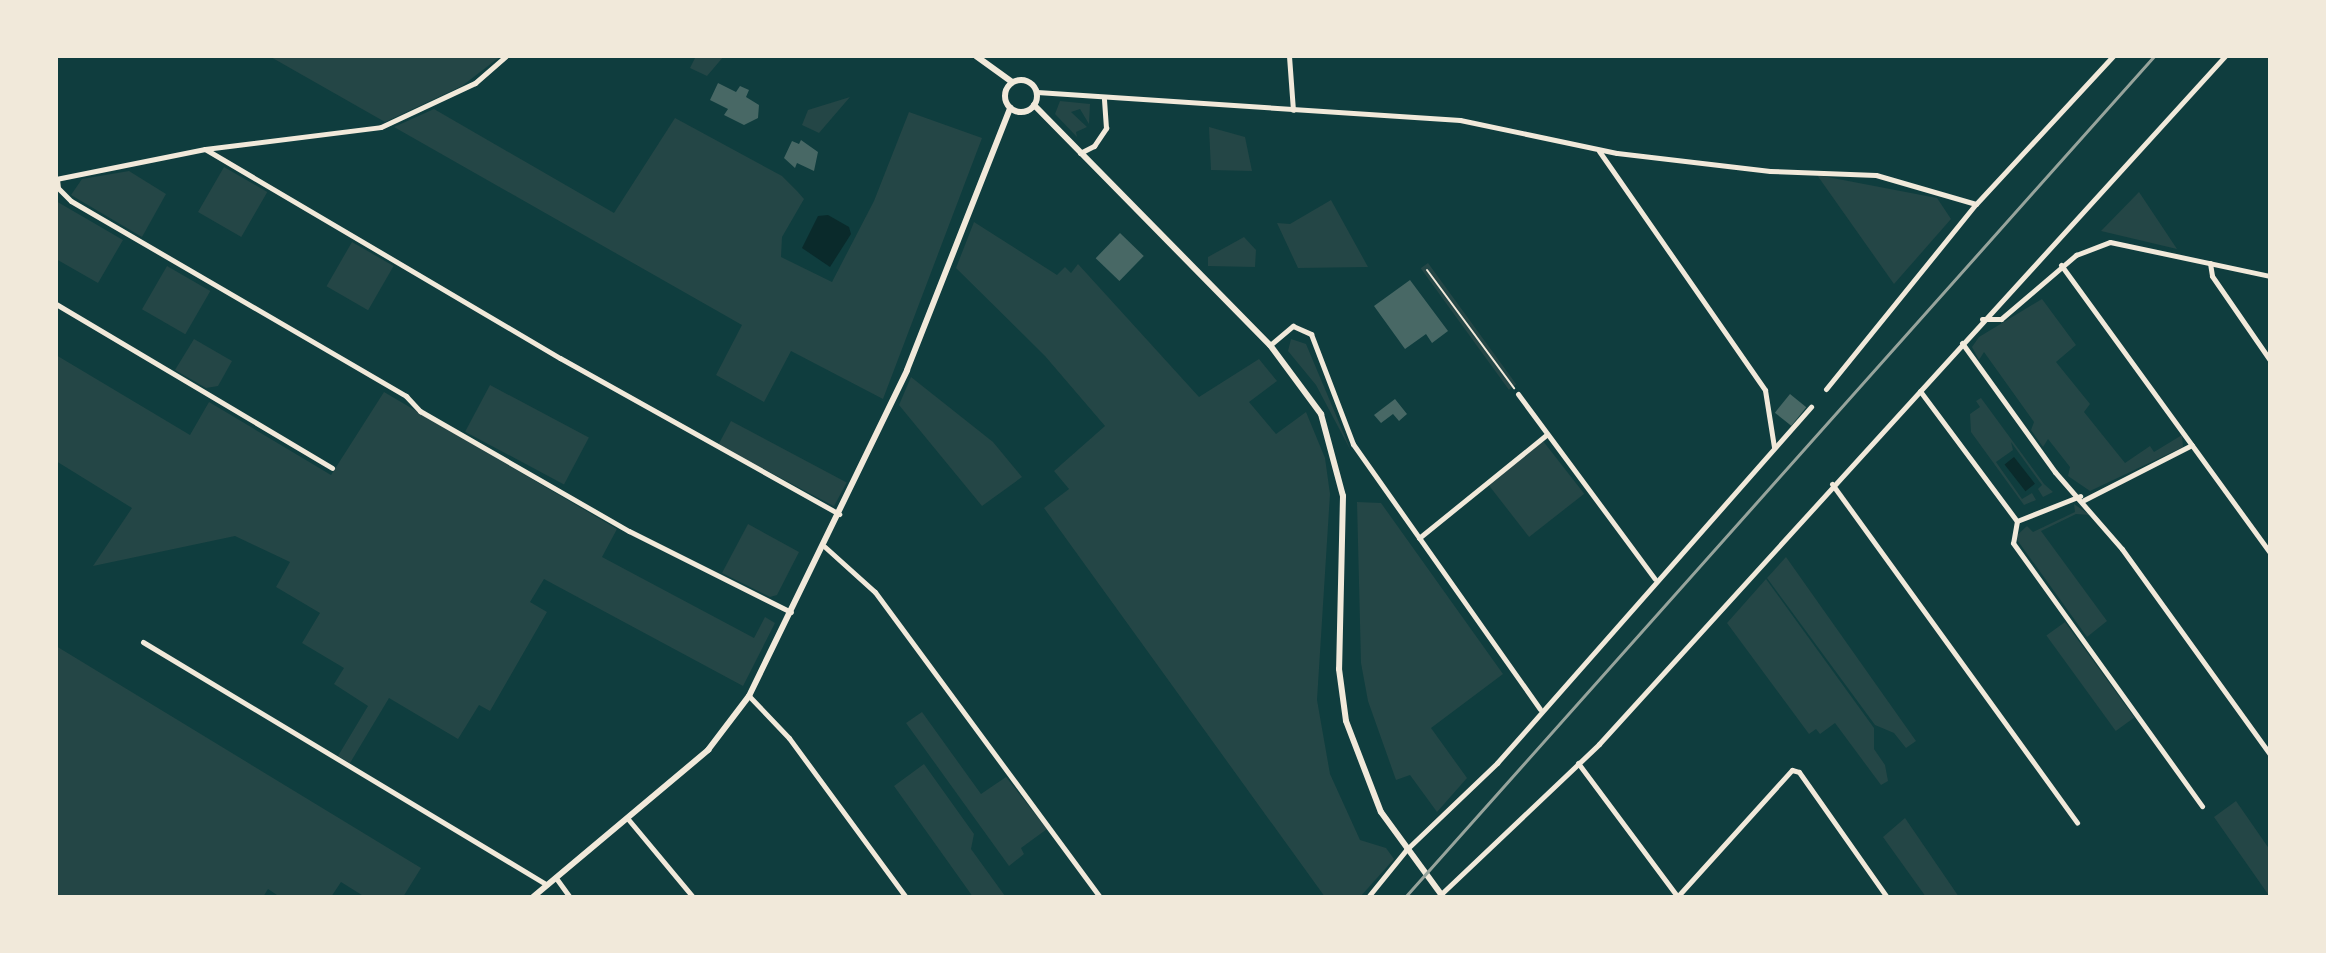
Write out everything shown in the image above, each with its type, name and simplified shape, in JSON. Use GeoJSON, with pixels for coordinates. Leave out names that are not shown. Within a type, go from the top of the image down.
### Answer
{"type":"FeatureCollection","features":[{"type":"Feature","properties":{"kind":"street"},"geometry":{"type":"LineString","coordinates":[[506,56],[475,83],[381,127],[205,149],[56,179],[71,201],[406,396],[420,411],[629,531],[792,613]]}},
{"type":"Feature","properties":{"kind":"street"},"geometry":{"type":"LineString","coordinates":[[976,56],[1012,82],[1028,81],[1037,92],[1474,122],[1599,150],[1770,171],[1876,175],[1976,204]]}},
{"type":"Feature","properties":{"kind":"street"},"geometry":{"type":"LineString","coordinates":[[1289,56],[1293,110]]}},
{"type":"Feature","properties":{"kind":"street"},"geometry":{"type":"LineString","coordinates":[[1826,389],[1976,204],[2113,56]]}},
{"type":"Feature","properties":{"kind":"street"},"geometry":{"type":"LineString","coordinates":[[1034,105],[1270,345],[1314,401],[1335,452],[1343,496],[1339,669],[1346,721],[1362,773],[1394,833],[1440,897],[1578,763],[2225,56]]}},
{"type":"Feature","properties":{"kind":"street"},"geometry":{"type":"LineString","coordinates":[[1012,82],[1004,96],[1010,108],[1021,112],[1034,105],[1037,92]]}},
{"type":"Feature","properties":{"kind":"street"},"geometry":{"type":"LineString","coordinates":[[1080,154],[1094,146],[1106,128],[1104,99]]}},
{"type":"Feature","properties":{"kind":"street"},"geometry":{"type":"LineString","coordinates":[[533,897],[708,750],[749,696],[825,547],[907,370],[1010,108]]}},
{"type":"Feature","properties":{"kind":"street"},"geometry":{"type":"LineString","coordinates":[[205,149],[667,420],[840,515]]}},
{"type":"Feature","properties":{"kind":"street"},"geometry":{"type":"LineString","coordinates":[[1599,150],[1765,390],[1774,448]]}},
{"type":"Feature","properties":{"kind":"street"},"geometry":{"type":"LineString","coordinates":[[1982,319],[2001,319],[2061,265],[2086,248],[2110,242],[2270,276]]}},
{"type":"Feature","properties":{"kind":"street"},"geometry":{"type":"LineString","coordinates":[[2210,263],[2212,276],[2270,360]]}},
{"type":"Feature","properties":{"kind":"street"},"geometry":{"type":"LineString","coordinates":[[2061,265],[2270,553]]}},
{"type":"Feature","properties":{"kind":"street"},"geometry":{"type":"LineString","coordinates":[[56,304],[332,468]]}},
{"type":"Feature","properties":{"kind":"street"},"geometry":{"type":"LineString","coordinates":[[1270,345],[1293,326],[1311,334],[1353,444],[1540,709]]}},
{"type":"Feature","properties":{"kind":"street"},"geometry":{"type":"LineString","coordinates":[[1962,343],[2055,472],[2082,498],[2270,754]]}},
{"type":"Feature","properties":{"kind":"street"},"geometry":{"type":"LineString","coordinates":[[1920,391],[2017,521],[2024,522],[2082,498],[2192,445]]}},
{"type":"Feature","properties":{"kind":"street"},"geometry":{"type":"LineString","coordinates":[[1518,394],[1655,579]]}},
{"type":"Feature","properties":{"kind":"street"},"geometry":{"type":"LineString","coordinates":[[1368,897],[1406,850],[1497,763],[1540,709],[1811,407]]}},
{"type":"Feature","properties":{"kind":"street"},"geometry":{"type":"LineString","coordinates":[[1419,538],[1546,435]]}},
{"type":"Feature","properties":{"kind":"street"},"geometry":{"type":"LineString","coordinates":[[1832,484],[2077,823]]}},
{"type":"Feature","properties":{"kind":"street"},"geometry":{"type":"LineString","coordinates":[[2017,521],[2013,543],[2202,806]]}},
{"type":"Feature","properties":{"kind":"street"},"geometry":{"type":"LineString","coordinates":[[825,547],[875,592],[1100,897]]}},
{"type":"Feature","properties":{"kind":"street"},"geometry":{"type":"LineString","coordinates":[[143,642],[547,885]]}},
{"type":"Feature","properties":{"kind":"street"},"geometry":{"type":"LineString","coordinates":[[749,696],[789,738],[906,897]]}},
{"type":"Feature","properties":{"kind":"street"},"geometry":{"type":"LineString","coordinates":[[1578,763],[1678,896],[1792,770],[1799,772],[1887,897]]}},
{"type":"Feature","properties":{"kind":"street"},"geometry":{"type":"LineString","coordinates":[[628,819],[693,897]]}},
{"type":"Feature","properties":{"kind":"street"},"geometry":{"type":"LineString","coordinates":[[556,878],[570,897]]}},
{"type":"Feature","properties":{"kind":"path"},"geometry":{"type":"LineString","coordinates":[[1427,270],[1518,394]]}},
{"type":"Feature","properties":{"kind":"shaded area"},"geometry":{"type":"Polygon","coordinates":[[[269,56],[501,56],[462,86],[385,122],[269,56]]]}},
{"type":"Feature","properties":{"kind":"shaded area"},"geometry":{"type":"Polygon","coordinates":[[[696,56],[724,56],[707,76],[690,68],[696,56]]]}},
{"type":"Feature","properties":{"kind":"shaded area"},"geometry":{"type":"Polygon","coordinates":[[[850,97],[819,133],[802,125],[808,110],[850,97]]]}},
{"type":"Feature","properties":{"kind":"shaded area"},"geometry":{"type":"Polygon","coordinates":[[[1060,101],[1090,104],[1089,124],[1080,109],[1071,112],[1087,127],[1076,132],[1077,137],[1055,114],[1060,101]]]}},
{"type":"Feature","properties":{"kind":"shaded area"},"geometry":{"type":"Polygon","coordinates":[[[434,109],[614,213],[675,118],[782,176],[797,191],[804,199],[782,237],[781,257],[832,282],[874,201],[909,112],[982,138],[883,399],[791,351],[764,402],[716,375],[742,325],[394,127],[434,109]]]}},
{"type":"Feature","properties":{"kind":"shaded area"},"geometry":{"type":"Polygon","coordinates":[[[1209,127],[1245,137],[1252,171],[1211,170],[1209,127]]]}},
{"type":"Feature","properties":{"kind":"shaded area"},"geometry":{"type":"Polygon","coordinates":[[[224,167],[267,192],[241,237],[198,212],[224,167]]]}},
{"type":"Feature","properties":{"kind":"shaded area"},"geometry":{"type":"Polygon","coordinates":[[[129,171],[166,194],[142,237],[71,195],[82,179],[129,171]]]}},
{"type":"Feature","properties":{"kind":"shaded area"},"geometry":{"type":"Polygon","coordinates":[[[1817,175],[1937,198],[1951,219],[1894,284],[1817,175]]]}},
{"type":"Feature","properties":{"kind":"shaded area"},"geometry":{"type":"Polygon","coordinates":[[[2139,192],[2177,249],[2101,231],[2139,192]]]}},
{"type":"Feature","properties":{"kind":"shaded area"},"geometry":{"type":"Polygon","coordinates":[[[1331,200],[1368,267],[1298,268],[1277,223],[1290,224],[1331,200]]]}},
{"type":"Feature","properties":{"kind":"shaded area"},"geometry":{"type":"Polygon","coordinates":[[[56,201],[123,240],[98,283],[56,259],[56,201]]]}},
{"type":"Feature","properties":{"kind":"shaded area"},"geometry":{"type":"Polygon","coordinates":[[[828,215],[849,227],[851,234],[830,267],[802,248],[818,216],[828,215]]]}},
{"type":"Feature","properties":{"kind":"shaded area"},"geometry":{"type":"Polygon","coordinates":[[[974,222],[1057,275],[1065,267],[1071,273],[1078,264],[1199,397],[1259,359],[1277,381],[1249,402],[1276,434],[1306,412],[1325,458],[1330,494],[1317,700],[1330,774],[1360,840],[1386,848],[1394,859],[1360,897],[1325,897],[1044,508],[1069,489],[1054,471],[1105,426],[1045,356],[956,268],[974,222]]]}},
{"type":"Feature","properties":{"kind":"shaded area"},"geometry":{"type":"Polygon","coordinates":[[[1244,237],[1256,250],[1255,267],[1208,266],[1208,257],[1244,237]]]}},
{"type":"Feature","properties":{"kind":"shaded area"},"geometry":{"type":"Polygon","coordinates":[[[352,242],[394,266],[368,310],[326,286],[352,242]]]}},
{"type":"Feature","properties":{"kind":"shaded area"},"geometry":{"type":"Polygon","coordinates":[[[1428,263],[1516,384],[1509,390],[1421,268],[1428,263]]]}},
{"type":"Feature","properties":{"kind":"shaded area"},"geometry":{"type":"Polygon","coordinates":[[[167,266],[210,291],[185,334],[142,309],[167,266]]]}},
{"type":"Feature","properties":{"kind":"shaded area"},"geometry":{"type":"Polygon","coordinates":[[[2042,299],[2076,345],[2056,362],[2090,404],[2084,412],[2125,463],[2150,446],[2154,452],[2182,435],[2183,447],[2090,491],[2068,476],[2070,467],[2048,439],[2043,447],[2031,430],[2034,422],[1984,352],[1979,360],[1972,347],[1979,337],[2042,299]]]}},
{"type":"Feature","properties":{"kind":"shaded area"},"geometry":{"type":"Polygon","coordinates":[[[194,339],[232,361],[218,386],[206,388],[175,370],[194,339]]]}},
{"type":"Feature","properties":{"kind":"shaded area"},"geometry":{"type":"Polygon","coordinates":[[[1291,339],[1306,344],[1351,451],[1316,385],[1288,351],[1291,339]]]}},
{"type":"Feature","properties":{"kind":"shaded area"},"geometry":{"type":"Polygon","coordinates":[[[56,355],[190,435],[209,402],[331,475],[384,392],[617,529],[602,557],[754,638],[765,617],[775,623],[743,686],[544,579],[530,602],[547,612],[490,711],[479,705],[458,739],[389,698],[350,763],[338,756],[368,706],[334,684],[344,668],[302,643],[320,613],[276,587],[290,562],[235,536],[93,566],[132,508],[56,461],[56,355]]]}},
{"type":"Feature","properties":{"kind":"shaded area"},"geometry":{"type":"Polygon","coordinates":[[[911,377],[993,442],[1022,477],[982,506],[899,405],[911,377]]]}},
{"type":"Feature","properties":{"kind":"shaded area"},"geometry":{"type":"Polygon","coordinates":[[[490,385],[589,438],[564,484],[465,432],[490,385]]]}},
{"type":"Feature","properties":{"kind":"shaded area"},"geometry":{"type":"Polygon","coordinates":[[[1981,398],[2053,492],[2043,497],[2038,489],[2042,485],[2011,442],[2013,450],[1996,462],[2022,499],[2032,493],[2036,500],[2024,505],[1971,432],[1970,414],[1980,407],[1976,401],[1981,398]]]}},
{"type":"Feature","properties":{"kind":"shaded area"},"geometry":{"type":"Polygon","coordinates":[[[731,421],[847,483],[834,506],[718,445],[731,421]]]}},
{"type":"Feature","properties":{"kind":"shaded area"},"geometry":{"type":"Polygon","coordinates":[[[1543,441],[1584,494],[1529,537],[1488,484],[1543,441]]]}},
{"type":"Feature","properties":{"kind":"shaded area"},"geometry":{"type":"Polygon","coordinates":[[[2014,457],[2035,484],[2025,491],[2005,464],[2014,457]]]}},
{"type":"Feature","properties":{"kind":"shaded area"},"geometry":{"type":"Polygon","coordinates":[[[1357,502],[1381,503],[1503,674],[1431,728],[1467,778],[1437,812],[1410,775],[1396,780],[1368,701],[1361,663],[1357,502]]]}},
{"type":"Feature","properties":{"kind":"shaded area"},"geometry":{"type":"Polygon","coordinates":[[[2074,504],[2090,515],[2076,514],[2041,531],[2107,621],[2087,637],[2015,537],[2027,526],[2033,532],[2075,512],[2074,504]]]}},
{"type":"Feature","properties":{"kind":"shaded area"},"geometry":{"type":"Polygon","coordinates":[[[748,524],[799,552],[777,595],[770,597],[722,573],[748,524]]]}},
{"type":"Feature","properties":{"kind":"shaded area"},"geometry":{"type":"Polygon","coordinates":[[[1786,557],[1916,741],[1906,748],[1894,733],[1875,725],[1767,578],[1786,557]]]}},
{"type":"Feature","properties":{"kind":"shaded area"},"geometry":{"type":"Polygon","coordinates":[[[1766,579],[1874,728],[1874,749],[1885,765],[1888,781],[1881,785],[1835,723],[1820,734],[1816,729],[1809,734],[1727,623],[1766,579]]]}},
{"type":"Feature","properties":{"kind":"shaded area"},"geometry":{"type":"Polygon","coordinates":[[[2065,622],[2134,717],[2116,731],[2046,636],[2065,622]]]}},
{"type":"Feature","properties":{"kind":"shaded area"},"geometry":{"type":"Polygon","coordinates":[[[56,646],[421,868],[403,897],[365,897],[341,882],[331,897],[280,897],[268,889],[263,897],[56,897],[56,646]]]}},
{"type":"Feature","properties":{"kind":"shaded area"},"geometry":{"type":"Polygon","coordinates":[[[922,712],[981,794],[1006,777],[1047,829],[1021,848],[1024,854],[1009,866],[906,723],[922,712]]]}},
{"type":"Feature","properties":{"kind":"shaded area"},"geometry":{"type":"Polygon","coordinates":[[[924,764],[974,834],[971,849],[1005,896],[1011,897],[973,897],[894,786],[924,764]]]}},
{"type":"Feature","properties":{"kind":"shaded area"},"geometry":{"type":"Polygon","coordinates":[[[2236,801],[2270,850],[2270,897],[2214,817],[2236,801]]]}},
{"type":"Feature","properties":{"kind":"shaded area"},"geometry":{"type":"Polygon","coordinates":[[[1905,818],[1959,897],[1926,897],[1883,837],[1905,818]]]}},
{"type":"Feature","properties":{"kind":"building"},"geometry":{"type":"Polygon","coordinates":[[[718,83],[736,92],[740,86],[749,90],[746,97],[759,105],[758,118],[744,125],[724,115],[728,109],[710,100],[718,83]]]}},
{"type":"Feature","properties":{"kind":"building"},"geometry":{"type":"Polygon","coordinates":[[[801,140],[818,152],[814,171],[797,163],[795,168],[784,158],[792,141],[799,144],[801,140]]]}},
{"type":"Feature","properties":{"kind":"building"},"geometry":{"type":"Polygon","coordinates":[[[1120,233],[1144,256],[1119,281],[1096,258],[1120,233]]]}},
{"type":"Feature","properties":{"kind":"building"},"geometry":{"type":"Polygon","coordinates":[[[1410,280],[1448,331],[1432,343],[1426,334],[1405,349],[1374,306],[1410,280]]]}},
{"type":"Feature","properties":{"kind":"building"},"geometry":{"type":"Polygon","coordinates":[[[1790,394],[1806,407],[1791,426],[1775,413],[1790,394]]]}},
{"type":"Feature","properties":{"kind":"building"},"geometry":{"type":"Polygon","coordinates":[[[1395,399],[1407,414],[1399,421],[1393,414],[1381,423],[1374,415],[1395,399]]]}},
{"type":"Feature","properties":{"kind":"railway"},"geometry":{"type":"LineString","coordinates":[[1405,897],[2154,56]]}}]}
